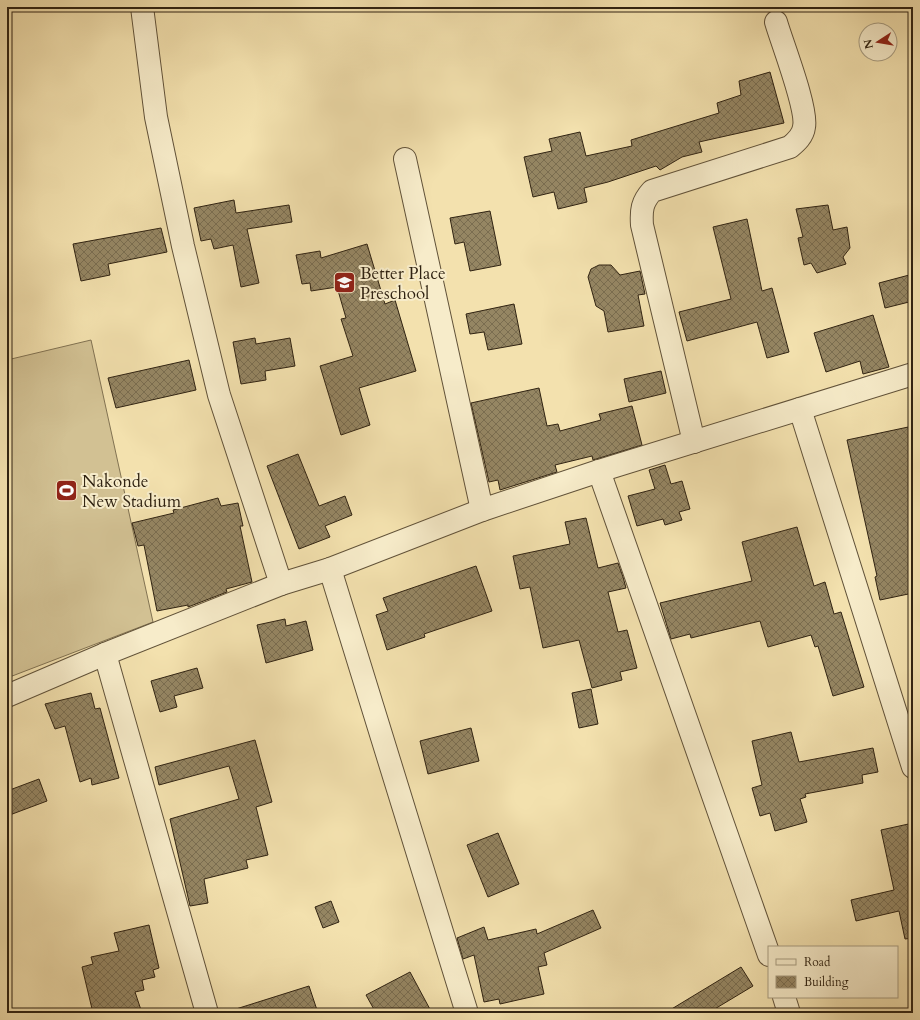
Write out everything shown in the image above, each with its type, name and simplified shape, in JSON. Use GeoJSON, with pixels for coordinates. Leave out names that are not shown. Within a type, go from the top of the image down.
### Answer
{"type":"FeatureCollection","features":[{"type":"Feature","properties":{"kind":"street"},"geometry":{"type":"LineString","coordinates":[[142,7],[156,117],[183,246],[219,395],[281,584]]}},
{"type":"Feature","properties":{"kind":"street"},"geometry":{"type":"LineString","coordinates":[[694,442],[642,225],[641,210],[645,199],[652,191],[790,147],[799,139],[804,127],[804,110],[776,22]]}},
{"type":"Feature","properties":{"kind":"street"},"geometry":{"type":"LineString","coordinates":[[404,159],[482,510]]}},
{"type":"Feature","properties":{"kind":"street"},"geometry":{"type":"LineString","coordinates":[[7,696],[105,654],[281,584],[330,569],[482,510],[599,471],[913,374]]}},
{"type":"Feature","properties":{"kind":"street"},"geometry":{"type":"LineString","coordinates":[[800,409],[913,767]]}},
{"type":"Feature","properties":{"kind":"street"},"geometry":{"type":"LineString","coordinates":[[599,471],[768,952]]}},
{"type":"Feature","properties":{"kind":"street"},"geometry":{"type":"LineString","coordinates":[[330,569],[467,1013]]}},
{"type":"Feature","properties":{"kind":"street"},"geometry":{"type":"LineString","coordinates":[[105,654],[207,1013]]}},
{"type":"Feature","properties":{"kind":"street"},"geometry":{"type":"LineString","coordinates":[[784,998],[789,1013]]}},
{"type":"Feature","properties":{"kind":"shaded area","name":"Nakonde New Stadium"},"geometry":{"type":"Polygon","coordinates":[[[91,340],[153,622],[7,678],[7,360],[91,340]]]}},
{"type":"Feature","properties":{"kind":"building"},"geometry":{"type":"Polygon","coordinates":[[[770,72],[784,123],[699,142],[702,152],[682,157],[660,170],[656,166],[608,182],[584,188],[587,202],[558,209],[554,192],[533,197],[524,157],[552,151],[549,139],[580,132],[586,156],[632,146],[631,140],[719,113],[717,103],[741,95],[739,81],[770,72]]]}},
{"type":"Feature","properties":{"kind":"building"},"geometry":{"type":"Polygon","coordinates":[[[234,200],[236,213],[289,205],[292,222],[247,229],[259,283],[241,287],[233,245],[214,249],[211,239],[201,241],[194,208],[234,200]]]}},
{"type":"Feature","properties":{"kind":"building"},"geometry":{"type":"Polygon","coordinates":[[[828,205],[833,230],[847,227],[850,248],[843,257],[846,264],[817,273],[811,263],[804,265],[798,238],[803,237],[796,209],[828,205]]]}},
{"type":"Feature","properties":{"kind":"building"},"geometry":{"type":"Polygon","coordinates":[[[490,211],[501,265],[470,271],[464,242],[455,244],[450,218],[490,211]]]}},
{"type":"Feature","properties":{"kind":"building"},"geometry":{"type":"Polygon","coordinates":[[[747,219],[762,291],[772,288],[789,352],[767,358],[757,322],[687,341],[679,312],[731,299],[713,227],[747,219]]]}},
{"type":"Feature","properties":{"kind":"building"},"geometry":{"type":"Polygon","coordinates":[[[161,228],[167,252],[108,264],[110,275],[81,281],[73,244],[161,228]]]}},
{"type":"Feature","properties":{"kind":"building"},"geometry":{"type":"Polygon","coordinates":[[[367,244],[385,304],[395,300],[416,371],[359,388],[370,425],[341,435],[320,366],[353,356],[341,319],[346,318],[337,287],[311,291],[310,283],[302,284],[296,255],[320,251],[321,258],[367,244]]]}},
{"type":"Feature","properties":{"kind":"building"},"geometry":{"type":"Polygon","coordinates":[[[599,265],[611,265],[620,275],[640,271],[645,294],[638,295],[644,326],[608,332],[604,311],[596,306],[588,277],[591,269],[599,265]]]}},
{"type":"Feature","properties":{"kind":"building"},"geometry":{"type":"Polygon","coordinates":[[[913,274],[913,301],[885,308],[879,283],[913,274]]]}},
{"type":"Feature","properties":{"kind":"building"},"geometry":{"type":"Polygon","coordinates":[[[514,304],[522,344],[488,350],[484,332],[470,334],[466,314],[514,304]]]}},
{"type":"Feature","properties":{"kind":"building"},"geometry":{"type":"Polygon","coordinates":[[[873,315],[889,367],[863,374],[860,361],[826,372],[814,333],[873,315]]]}},
{"type":"Feature","properties":{"kind":"building"},"geometry":{"type":"Polygon","coordinates":[[[255,338],[256,344],[290,338],[295,366],[265,371],[266,380],[241,384],[233,342],[255,338]]]}},
{"type":"Feature","properties":{"kind":"building"},"geometry":{"type":"Polygon","coordinates":[[[189,360],[196,390],[116,408],[108,378],[189,360]]]}},
{"type":"Feature","properties":{"kind":"building"},"geometry":{"type":"Polygon","coordinates":[[[661,371],[666,393],[629,402],[624,379],[661,371]]]}},
{"type":"Feature","properties":{"kind":"building"},"geometry":{"type":"Polygon","coordinates":[[[539,388],[547,426],[558,424],[560,431],[601,420],[599,414],[632,406],[642,445],[593,460],[592,456],[555,465],[557,472],[500,490],[498,480],[489,482],[471,403],[539,388]]]}},
{"type":"Feature","properties":{"kind":"building"},"geometry":{"type":"Polygon","coordinates":[[[913,426],[913,593],[880,600],[875,577],[877,576],[847,440],[913,426]]]}},
{"type":"Feature","properties":{"kind":"building"},"geometry":{"type":"Polygon","coordinates":[[[298,454],[319,506],[345,496],[352,515],[325,526],[330,537],[299,549],[267,466],[298,454]]]}},
{"type":"Feature","properties":{"kind":"building"},"geometry":{"type":"Polygon","coordinates":[[[665,465],[671,484],[682,481],[690,509],[679,512],[682,520],[665,525],[663,519],[637,526],[628,496],[655,489],[649,470],[665,465]]]}},
{"type":"Feature","properties":{"kind":"building"},"geometry":{"type":"Polygon","coordinates":[[[218,498],[221,506],[238,503],[243,526],[240,526],[252,582],[226,589],[227,592],[188,607],[188,605],[157,611],[144,545],[138,546],[132,523],[174,513],[173,510],[218,498]]]}},
{"type":"Feature","properties":{"kind":"building"},"geometry":{"type":"Polygon","coordinates":[[[586,518],[598,568],[618,563],[623,577],[626,588],[608,592],[618,632],[627,630],[637,668],[620,672],[622,680],[592,688],[579,640],[543,648],[530,587],[520,589],[513,556],[570,544],[565,522],[586,518]]]}},
{"type":"Feature","properties":{"kind":"building"},"geometry":{"type":"Polygon","coordinates":[[[797,527],[814,586],[825,582],[834,614],[841,612],[864,687],[833,696],[818,646],[815,647],[811,635],[768,647],[760,621],[691,638],[690,634],[671,639],[660,603],[752,581],[742,542],[797,527]]]}},
{"type":"Feature","properties":{"kind":"building"},"geometry":{"type":"Polygon","coordinates":[[[476,566],[492,611],[424,634],[425,637],[387,650],[376,615],[388,611],[383,598],[476,566]]]}},
{"type":"Feature","properties":{"kind":"building"},"geometry":{"type":"Polygon","coordinates":[[[285,619],[286,626],[306,621],[313,650],[266,663],[257,625],[285,619]]]}},
{"type":"Feature","properties":{"kind":"building"},"geometry":{"type":"Polygon","coordinates":[[[197,668],[203,688],[174,696],[177,707],[160,712],[151,681],[197,668]]]}},
{"type":"Feature","properties":{"kind":"building"},"geometry":{"type":"Polygon","coordinates":[[[591,689],[598,724],[579,728],[572,693],[591,689]]]}},
{"type":"Feature","properties":{"kind":"building"},"geometry":{"type":"Polygon","coordinates":[[[91,693],[95,709],[100,708],[119,778],[92,785],[91,778],[80,782],[65,726],[55,729],[45,704],[91,693]]]}},
{"type":"Feature","properties":{"kind":"building"},"geometry":{"type":"Polygon","coordinates":[[[471,728],[479,761],[428,774],[420,741],[471,728]]]}},
{"type":"Feature","properties":{"kind":"building"},"geometry":{"type":"Polygon","coordinates":[[[791,732],[799,762],[873,748],[878,772],[862,775],[863,783],[805,794],[806,797],[800,799],[807,822],[775,831],[770,813],[760,816],[752,788],[762,785],[752,741],[791,732]]]}},
{"type":"Feature","properties":{"kind":"building"},"geometry":{"type":"Polygon","coordinates":[[[255,740],[272,802],[256,807],[268,855],[246,860],[248,868],[204,879],[208,903],[190,906],[170,819],[239,799],[229,766],[159,785],[155,767],[255,740]]]}},
{"type":"Feature","properties":{"kind":"building"},"geometry":{"type":"Polygon","coordinates":[[[39,779],[47,801],[7,816],[7,791],[39,779]]]}},
{"type":"Feature","properties":{"kind":"building"},"geometry":{"type":"Polygon","coordinates":[[[913,823],[913,938],[905,939],[899,911],[856,921],[851,900],[894,890],[881,830],[913,823]]]}},
{"type":"Feature","properties":{"kind":"building"},"geometry":{"type":"Polygon","coordinates":[[[498,833],[519,884],[488,897],[467,845],[498,833]]]}},
{"type":"Feature","properties":{"kind":"building"},"geometry":{"type":"Polygon","coordinates":[[[331,901],[339,922],[323,928],[315,907],[331,901]]]}},
{"type":"Feature","properties":{"kind":"building"},"geometry":{"type":"Polygon","coordinates":[[[593,910],[601,928],[544,953],[547,965],[538,967],[544,994],[500,1004],[499,999],[484,1002],[474,955],[463,959],[457,938],[484,927],[488,940],[536,929],[537,934],[593,910]]]}},
{"type":"Feature","properties":{"kind":"building"},"geometry":{"type":"Polygon","coordinates":[[[149,925],[159,968],[153,970],[155,977],[142,980],[144,990],[135,992],[142,1013],[93,1013],[82,967],[93,964],[91,957],[119,951],[114,933],[149,925]]]}},
{"type":"Feature","properties":{"kind":"building"},"geometry":{"type":"Polygon","coordinates":[[[741,967],[753,986],[708,1013],[665,1013],[741,967]]]}},
{"type":"Feature","properties":{"kind":"building"},"geometry":{"type":"Polygon","coordinates":[[[410,972],[432,1013],[376,1013],[366,995],[410,972]]]}},
{"type":"Feature","properties":{"kind":"building"},"geometry":{"type":"Polygon","coordinates":[[[309,986],[318,1013],[236,1013],[236,1009],[309,986]]]}},
{"type":"Feature","properties":{"kind":"place","name":"Better Place Preschool"},"geometry":{"type":"Point","coordinates":[345,283]}},
{"type":"Feature","properties":{"kind":"place","name":"Nakonde New Stadium"},"geometry":{"type":"Point","coordinates":[66,491]}}]}
